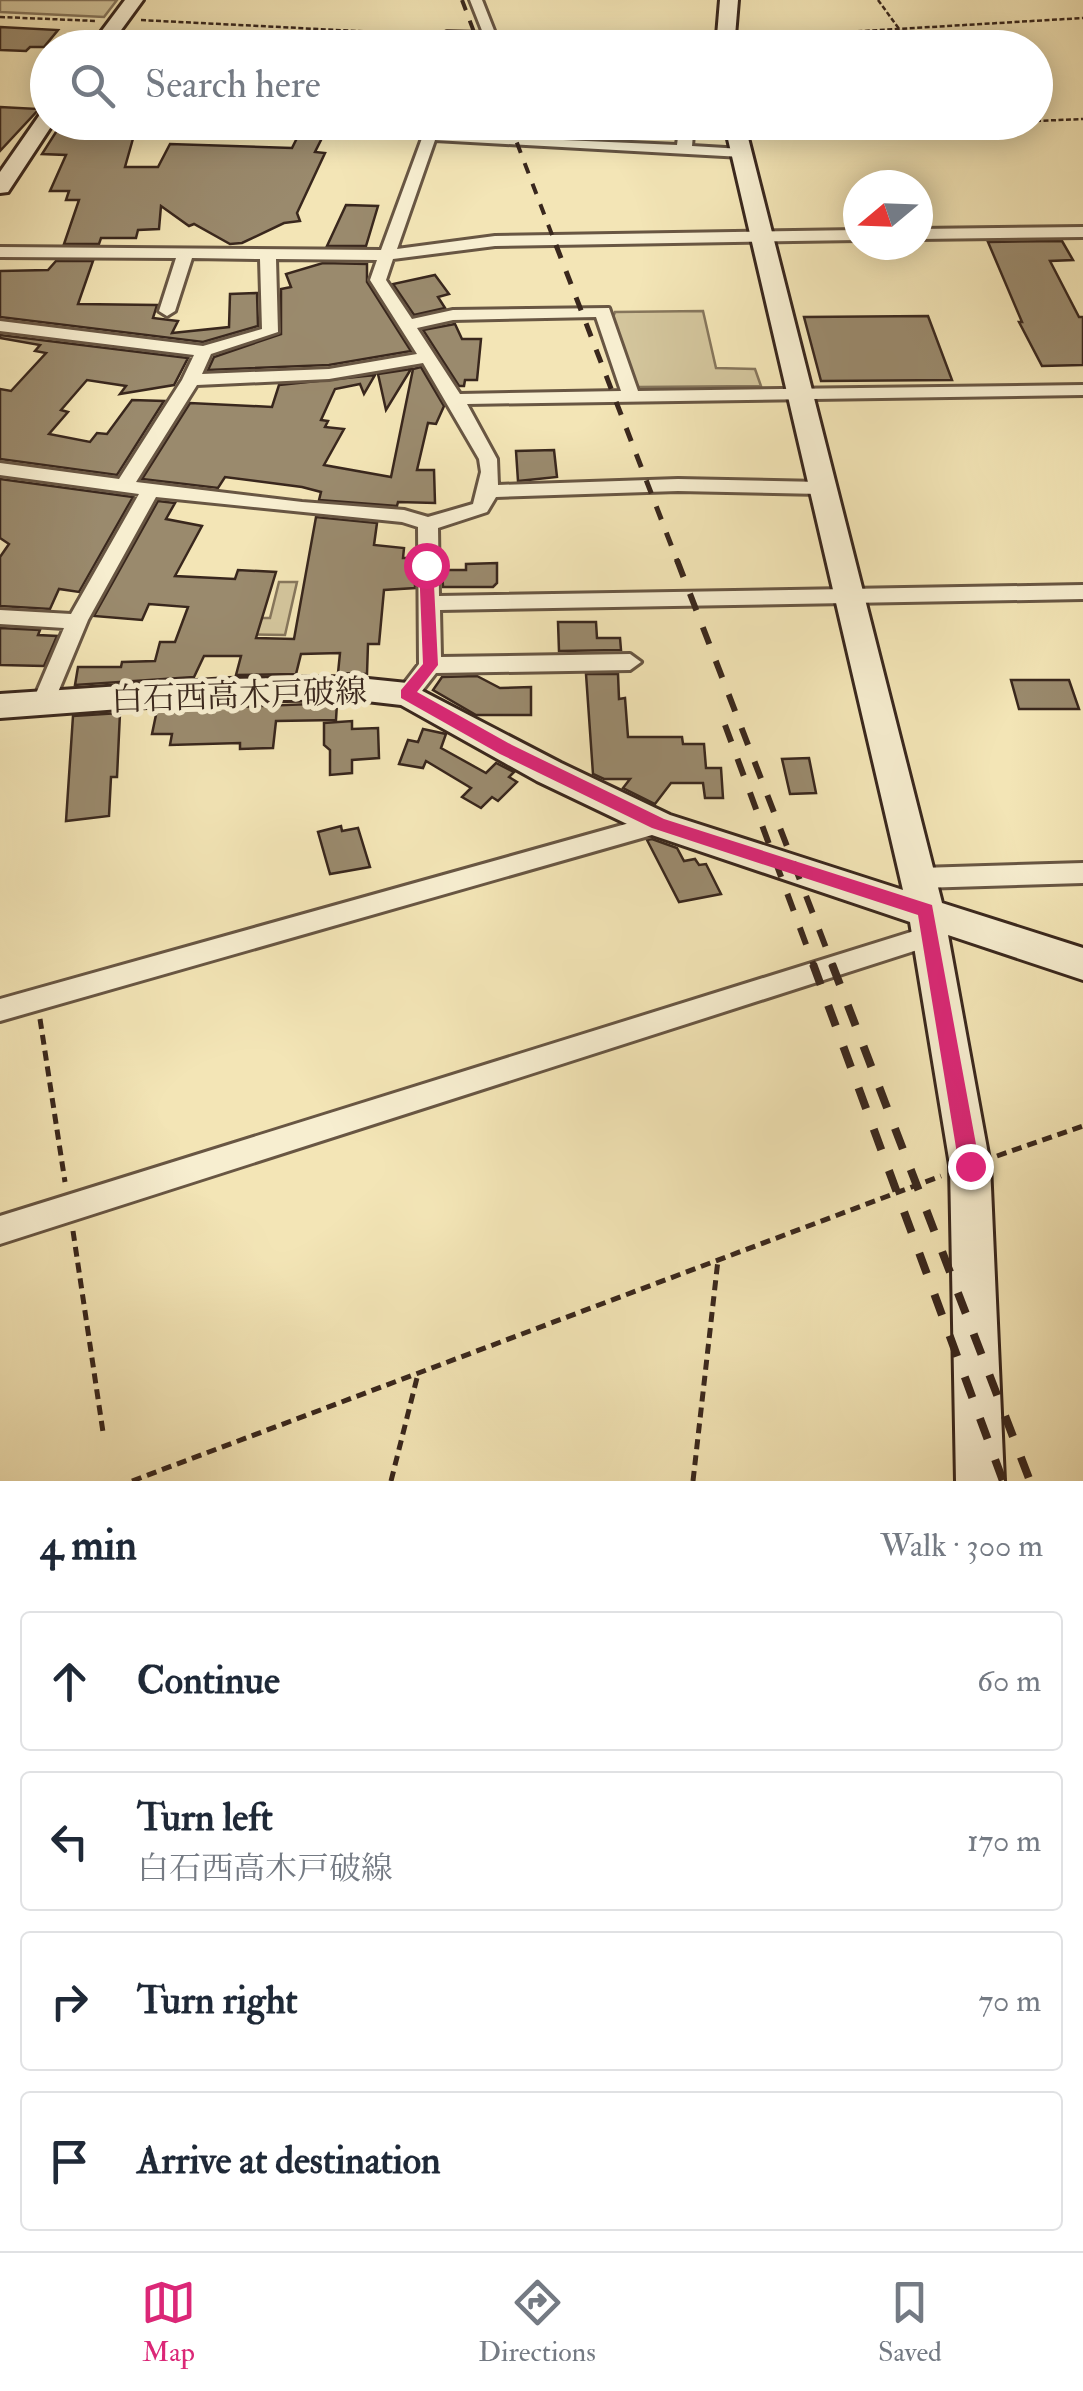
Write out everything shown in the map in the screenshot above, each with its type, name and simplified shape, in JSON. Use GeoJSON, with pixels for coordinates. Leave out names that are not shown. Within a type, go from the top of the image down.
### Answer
{"type":"FeatureCollection","features":[{"type":"Feature","properties":{"kind":"street"},"geometry":{"type":"LineString","coordinates":[[111,30],[134,0]]}},
{"type":"Feature","properties":{"kind":"street"},"geometry":{"type":"LineString","coordinates":[[476,0],[488,30]]}},
{"type":"Feature","properties":{"kind":"street"},"geometry":{"type":"LineString","coordinates":[[726,30],[728,0]]}},
{"type":"Feature","properties":{"kind":"street"},"geometry":{"type":"LineString","coordinates":[[0,188],[11,151],[30,134]]}},
{"type":"Feature","properties":{"kind":"street"},"geometry":{"type":"LineString","coordinates":[[0,469],[188,492],[225,503],[404,516],[428,524],[480,508],[487,491],[488,458],[378,280],[428,140]]}},
{"type":"Feature","properties":{"kind":"street"},"geometry":{"type":"LineString","coordinates":[[509,140],[684,150],[729,140]]}},
{"type":"Feature","properties":{"kind":"street"},"geometry":{"type":"LineString","coordinates":[[555,144],[556,140]]}},
{"type":"Feature","properties":{"kind":"street"},"geometry":{"type":"LineString","coordinates":[[684,150],[685,140]]}},
{"type":"Feature","properties":{"kind":"street"},"geometry":{"type":"LineString","coordinates":[[738,140],[925,908],[970,1166],[980,1481]]}},
{"type":"Feature","properties":{"kind":"street"},"geometry":{"type":"LineString","coordinates":[[933,234],[1083,232]]}},
{"type":"Feature","properties":{"kind":"street"},"geometry":{"type":"LineString","coordinates":[[0,252],[388,255],[495,240],[843,235]]}},
{"type":"Feature","properties":{"kind":"street"},"geometry":{"type":"LineString","coordinates":[[168,312],[186,252]]}},
{"type":"Feature","properties":{"kind":"street"},"geometry":{"type":"LineString","coordinates":[[0,326],[204,351],[270,332],[268,253]]}},
{"type":"Feature","properties":{"kind":"street"},"geometry":{"type":"LineString","coordinates":[[407,325],[453,315],[603,312],[631,396]]}},
{"type":"Feature","properties":{"kind":"street"},"geometry":{"type":"LineString","coordinates":[[124,486],[204,351]]}},
{"type":"Feature","properties":{"kind":"street"},"geometry":{"type":"LineString","coordinates":[[190,380],[329,374],[428,357]]}},
{"type":"Feature","properties":{"kind":"street"},"geometry":{"type":"LineString","coordinates":[[454,399],[1083,390]]}},
{"type":"Feature","properties":{"kind":"street"},"geometry":{"type":"LineString","coordinates":[[487,491],[678,485],[820,488]]}},
{"type":"Feature","properties":{"kind":"street"},"geometry":{"type":"LineString","coordinates":[[43,703],[77,622],[151,489]]}},
{"type":"Feature","properties":{"kind":"street"},"geometry":{"type":"LineString","coordinates":[[407,694],[430,665],[428,524]]}},
{"type":"Feature","properties":{"kind":"street"},"geometry":{"type":"LineString","coordinates":[[430,603],[1083,592]]}},
{"type":"Feature","properties":{"kind":"street"},"geometry":{"type":"LineString","coordinates":[[0,617],[77,622]]}},
{"type":"Feature","properties":{"kind":"street"},"geometry":{"type":"LineString","coordinates":[[430,665],[630,662]]}},
{"type":"Feature","properties":{"kind":"street","name":"白石西高木戸破線"},"geometry":{"type":"LineString","coordinates":[[0,706],[227,690],[350,688],[407,694],[534,764],[658,824],[925,908],[1083,964]]}},
{"type":"Feature","properties":{"kind":"street"},"geometry":{"type":"LineString","coordinates":[[0,1010],[658,824]]}},
{"type":"Feature","properties":{"kind":"street"},"geometry":{"type":"LineString","coordinates":[[0,1230],[925,908],[1083,873]]}},
{"type":"Feature","properties":{"kind":"path"},"geometry":{"type":"LineString","coordinates":[[878,0],[900,30],[1083,18]]}},
{"type":"Feature","properties":{"kind":"path"},"geometry":{"type":"LineString","coordinates":[[0,17],[258,30]]}},
{"type":"Feature","properties":{"kind":"path"},"geometry":{"type":"LineString","coordinates":[[1053,120],[1083,119]]}},
{"type":"Feature","properties":{"kind":"path"},"geometry":{"type":"LineString","coordinates":[[132,1481],[1083,1126]]}},
{"type":"Feature","properties":{"kind":"path"},"geometry":{"type":"LineString","coordinates":[[692,1481],[718,1260]]}},
{"type":"Feature","properties":{"kind":"path"},"geometry":{"type":"LineString","coordinates":[[392,1481],[418,1373]]}},
{"type":"Feature","properties":{"kind":"shaded area"},"geometry":{"type":"Polygon","coordinates":[[[0,0],[117,0],[104,17],[0,12],[0,0]]]}},
{"type":"Feature","properties":{"kind":"shaded area"},"geometry":{"type":"Polygon","coordinates":[[[703,311],[716,368],[755,369],[761,386],[638,387],[611,322],[615,312],[703,311]]]}},
{"type":"Feature","properties":{"kind":"shaded area"},"geometry":{"type":"Polygon","coordinates":[[[279,582],[297,582],[285,635],[232,634],[236,618],[270,618],[279,582]]]}},
{"type":"Feature","properties":{"kind":"building"},"geometry":{"type":"Polygon","coordinates":[[[0,27],[58,30],[30,30],[30,47],[26,51],[0,50],[0,27]]]}},
{"type":"Feature","properties":{"kind":"building"},"geometry":{"type":"Polygon","coordinates":[[[0,107],[30,109],[30,119],[0,151],[0,107]]]}},
{"type":"Feature","properties":{"kind":"building"},"geometry":{"type":"Polygon","coordinates":[[[51,140],[133,140],[125,167],[158,167],[170,144],[292,148],[296,140],[321,140],[315,152],[325,153],[297,213],[300,221],[284,223],[242,243],[230,244],[194,224],[189,226],[161,206],[159,229],[138,230],[136,238],[101,238],[99,244],[64,244],[79,200],[66,200],[69,191],[50,191],[66,155],[42,154],[51,140]]]}},
{"type":"Feature","properties":{"kind":"building"},"geometry":{"type":"Polygon","coordinates":[[[346,205],[378,206],[366,246],[327,246],[346,205]]]}},
{"type":"Feature","properties":{"kind":"building"},"geometry":{"type":"Polygon","coordinates":[[[1062,241],[1073,260],[1050,261],[1079,317],[1083,317],[1083,365],[1042,366],[1019,322],[988,242],[1062,241]]]}},
{"type":"Feature","properties":{"kind":"building"},"geometry":{"type":"Polygon","coordinates":[[[56,261],[93,261],[78,304],[157,305],[153,318],[178,321],[172,333],[229,327],[230,294],[257,293],[258,326],[203,342],[0,317],[0,271],[48,270],[56,261]]]}},
{"type":"Feature","properties":{"kind":"building"},"geometry":{"type":"Polygon","coordinates":[[[323,263],[367,264],[367,282],[411,351],[329,365],[208,370],[214,357],[281,334],[281,289],[291,287],[286,274],[323,263]]]}},
{"type":"Feature","properties":{"kind":"building"},"geometry":{"type":"Polygon","coordinates":[[[435,275],[449,294],[438,297],[445,308],[414,315],[393,284],[435,275]]]}},
{"type":"Feature","properties":{"kind":"building"},"geometry":{"type":"Polygon","coordinates":[[[928,316],[952,380],[821,381],[804,317],[928,316]]]}},
{"type":"Feature","properties":{"kind":"building"},"geometry":{"type":"Polygon","coordinates":[[[455,324],[462,339],[481,339],[477,380],[465,380],[464,386],[459,386],[423,330],[455,324]]]}},
{"type":"Feature","properties":{"kind":"building"},"geometry":{"type":"Polygon","coordinates":[[[0,335],[188,358],[174,385],[120,394],[126,386],[87,380],[61,410],[68,412],[49,434],[90,442],[97,433],[107,434],[132,400],[164,401],[117,475],[0,459],[0,389],[11,391],[46,353],[35,351],[40,345],[0,335]]]}},
{"type":"Feature","properties":{"kind":"building"},"geometry":{"type":"Polygon","coordinates":[[[421,367],[444,406],[436,424],[428,423],[417,470],[434,470],[435,503],[398,502],[397,506],[319,500],[321,492],[302,487],[225,477],[218,488],[142,479],[190,403],[272,407],[279,385],[375,375],[364,394],[360,384],[335,389],[321,420],[328,421],[325,427],[344,429],[324,465],[391,477],[413,369],[421,367]]]}},
{"type":"Feature","properties":{"kind":"building"},"geometry":{"type":"Polygon","coordinates":[[[411,369],[386,410],[378,374],[411,369]]]}},
{"type":"Feature","properties":{"kind":"building"},"geometry":{"type":"Polygon","coordinates":[[[554,450],[557,477],[518,481],[516,451],[554,450]]]}},
{"type":"Feature","properties":{"kind":"building"},"geometry":{"type":"Polygon","coordinates":[[[0,479],[133,497],[79,592],[59,589],[50,609],[0,606],[0,557],[9,544],[0,538],[0,479]]]}},
{"type":"Feature","properties":{"kind":"building"},"geometry":{"type":"Polygon","coordinates":[[[158,501],[175,503],[166,519],[202,526],[175,576],[235,579],[238,570],[276,572],[256,638],[294,639],[316,517],[377,523],[374,545],[404,548],[403,558],[411,558],[410,572],[415,572],[415,588],[384,590],[379,644],[368,644],[367,674],[338,673],[340,653],[301,654],[296,674],[236,675],[241,656],[204,656],[194,677],[75,685],[78,667],[121,667],[122,662],[155,661],[160,642],[175,642],[188,607],[149,604],[142,620],[94,616],[158,501]]]}},
{"type":"Feature","properties":{"kind":"building"},"geometry":{"type":"Polygon","coordinates":[[[497,563],[497,583],[493,587],[443,587],[442,570],[466,570],[466,564],[497,563]]]}},
{"type":"Feature","properties":{"kind":"building"},"geometry":{"type":"Polygon","coordinates":[[[558,622],[596,622],[597,638],[620,638],[621,650],[559,651],[558,622]]]}},
{"type":"Feature","properties":{"kind":"building"},"geometry":{"type":"Polygon","coordinates":[[[0,628],[40,630],[38,635],[57,636],[44,666],[0,665],[0,628]]]}},
{"type":"Feature","properties":{"kind":"building"},"geometry":{"type":"Polygon","coordinates":[[[586,674],[618,674],[619,699],[625,698],[628,737],[682,737],[683,744],[704,744],[706,768],[721,768],[723,798],[705,798],[703,783],[671,783],[655,804],[623,788],[630,779],[604,779],[593,774],[586,674]]]}},
{"type":"Feature","properties":{"kind":"building"},"geometry":{"type":"Polygon","coordinates":[[[477,676],[500,688],[531,687],[531,715],[476,715],[433,690],[442,677],[477,676]]]}},
{"type":"Feature","properties":{"kind":"building"},"geometry":{"type":"Polygon","coordinates":[[[1011,680],[1069,680],[1079,709],[1019,709],[1011,680]]]}},
{"type":"Feature","properties":{"kind":"building"},"geometry":{"type":"Polygon","coordinates":[[[337,703],[336,720],[276,721],[273,748],[240,749],[240,743],[170,745],[172,734],[152,734],[157,710],[337,703]]]}},
{"type":"Feature","properties":{"kind":"building"},"geometry":{"type":"Polygon","coordinates":[[[120,713],[117,777],[111,777],[109,816],[66,821],[73,716],[120,713]]]}},
{"type":"Feature","properties":{"kind":"building"},"geometry":{"type":"Polygon","coordinates":[[[352,721],[352,729],[378,728],[379,758],[352,760],[352,773],[330,775],[324,723],[352,721]]]}},
{"type":"Feature","properties":{"kind":"building"},"geometry":{"type":"Polygon","coordinates":[[[423,729],[446,734],[441,748],[486,773],[496,763],[514,772],[509,777],[517,782],[498,801],[492,797],[481,808],[462,797],[471,788],[426,761],[423,768],[399,764],[408,740],[418,742],[423,729]]]}},
{"type":"Feature","properties":{"kind":"building"},"geometry":{"type":"Polygon","coordinates":[[[809,758],[816,793],[790,794],[782,759],[809,758]]]}},
{"type":"Feature","properties":{"kind":"building"},"geometry":{"type":"Polygon","coordinates":[[[341,826],[342,831],[358,828],[370,867],[330,874],[318,832],[341,826]]]}},
{"type":"Feature","properties":{"kind":"building"},"geometry":{"type":"Polygon","coordinates":[[[647,840],[677,848],[684,861],[695,859],[699,865],[706,864],[721,894],[679,902],[647,840]]]}},
{"type":"Feature","properties":{"kind":"railway"},"geometry":{"type":"LineString","coordinates":[[462,0],[473,30]]}},
{"type":"Feature","properties":{"kind":"railway"},"geometry":{"type":"LineString","coordinates":[[516,140],[557,248]]}},
{"type":"Feature","properties":{"kind":"railway"},"geometry":{"type":"LineString","coordinates":[[556,245],[678,563]]}},
{"type":"Feature","properties":{"kind":"railway"},"geometry":{"type":"LineString","coordinates":[[677,560],[833,966]]}},
{"type":"Feature","properties":{"kind":"railway"},"geometry":{"type":"LineString","coordinates":[[725,725],[814,966]]}},
{"type":"Feature","properties":{"kind":"railway"},"geometry":{"type":"LineString","coordinates":[[813,964],[1003,1481]]}},
{"type":"Feature","properties":{"kind":"railway"},"geometry":{"type":"LineString","coordinates":[[832,964],[1030,1481]]}},
{"type":"Feature","properties":{"kind":"route"},"geometry":{"type":"LineString","coordinates":[[426,565],[430,665],[407,694],[548,772],[658,824],[926,910],[970,1166]]}}]}
